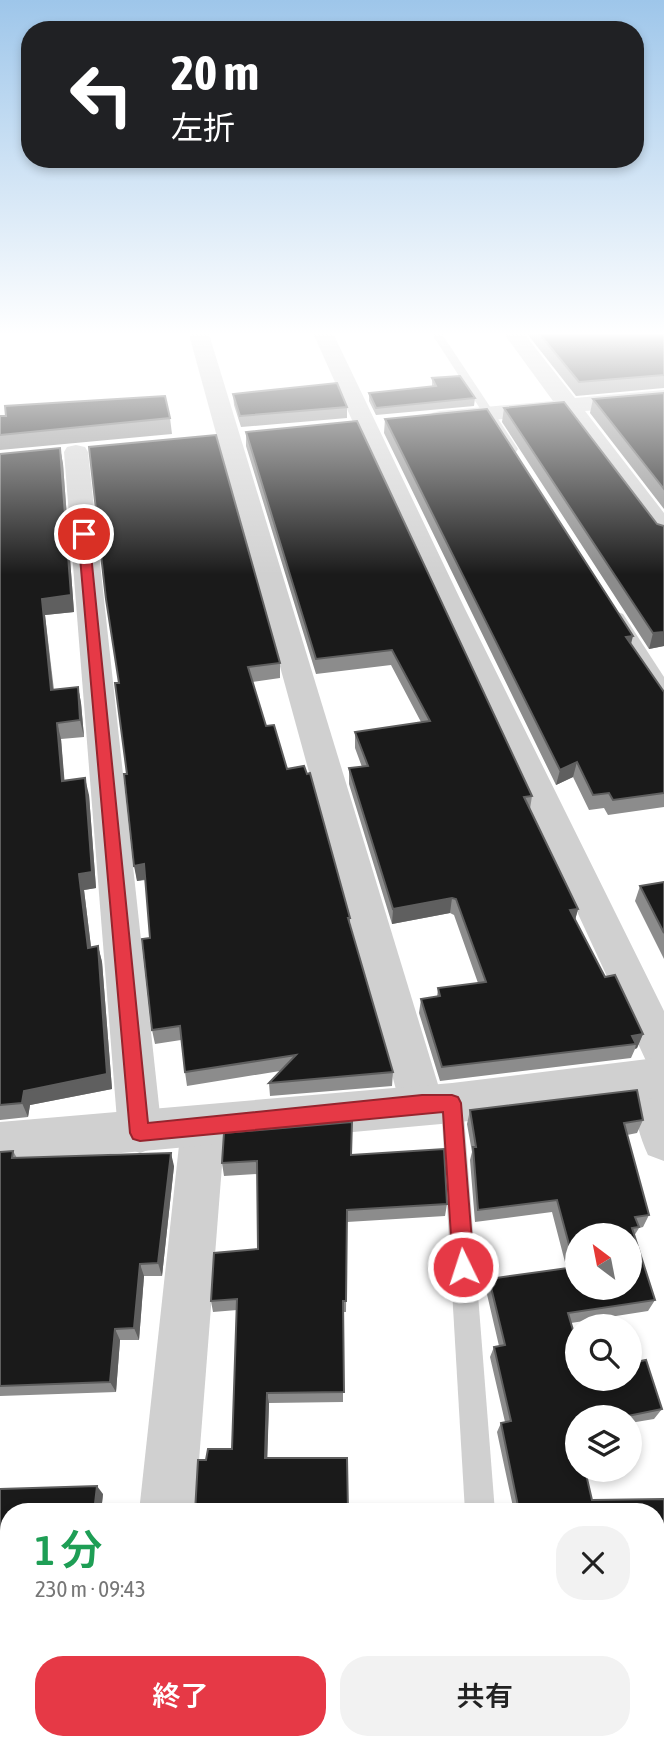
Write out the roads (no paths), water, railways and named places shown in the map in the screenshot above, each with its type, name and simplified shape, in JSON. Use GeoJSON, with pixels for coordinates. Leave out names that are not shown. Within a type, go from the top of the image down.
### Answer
{"type":"FeatureCollection","features":[{"type":"Feature","properties":{"kind":"street"},"geometry":{"type":"LineString","coordinates":[[221,413],[437,1104]]}},
{"type":"Feature","properties":{"kind":"street"},"geometry":{"type":"LineString","coordinates":[[361,413],[660,1070],[664,1142]]}},
{"type":"Feature","properties":{"kind":"street"},"geometry":{"type":"LineString","coordinates":[[421,420],[493,413]]}},
{"type":"Feature","properties":{"kind":"street"},"geometry":{"type":"LineString","coordinates":[[574,413],[664,531]]}},
{"type":"Feature","properties":{"kind":"street"},"geometry":{"type":"LineString","coordinates":[[77,452],[140,1133]]}},
{"type":"Feature","properties":{"kind":"street"},"geometry":{"type":"LineString","coordinates":[[0,1143],[140,1133],[437,1104],[660,1070]]}},
{"type":"Feature","properties":{"kind":"street"},"geometry":{"type":"LineString","coordinates":[[168,1503],[203,1127]]}},
{"type":"Feature","properties":{"kind":"lane"},"geometry":{"type":"LineString","coordinates":[[489,413],[519,459]]}},
{"type":"Feature","properties":{"kind":"lane"},"geometry":{"type":"LineString","coordinates":[[613,609],[664,690]]}},
{"type":"Feature","properties":{"kind":"lane"},"geometry":{"type":"LineString","coordinates":[[437,1104],[479,1503]]}}]}
